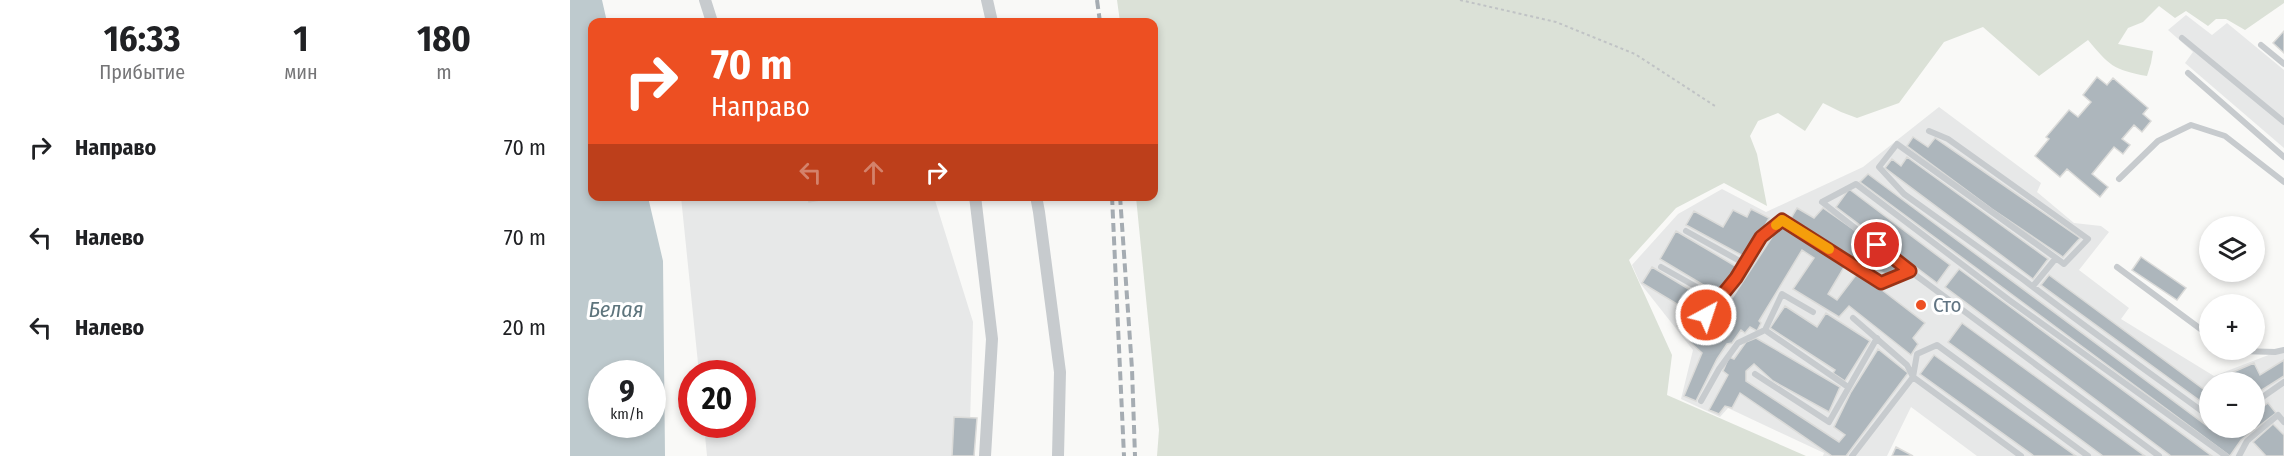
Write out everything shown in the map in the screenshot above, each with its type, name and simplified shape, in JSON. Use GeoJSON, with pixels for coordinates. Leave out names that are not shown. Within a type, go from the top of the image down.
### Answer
{"type":"FeatureCollection","features":[{"type":"Feature","properties":{"kind":"street"},"geometry":{"type":"LineString","coordinates":[[705,0],[711,18]]}},
{"type":"Feature","properties":{"kind":"street"},"geometry":{"type":"LineString","coordinates":[[987,0],[991,18]]}},
{"type":"Feature","properties":{"kind":"street"},"geometry":{"type":"LineString","coordinates":[[976,201],[992,339],[985,456]]}},
{"type":"Feature","properties":{"kind":"street"},"geometry":{"type":"LineString","coordinates":[[1037,201],[1040,212],[1060,372],[1058,456]]}},
{"type":"Feature","properties":{"kind":"lane"},"geometry":{"type":"LineString","coordinates":[[2182,38],[2284,122]]}},
{"type":"Feature","properties":{"kind":"lane"},"geometry":{"type":"LineString","coordinates":[[2261,45],[2284,64]]}},
{"type":"Feature","properties":{"kind":"lane"},"geometry":{"type":"LineString","coordinates":[[2188,73],[2284,157]]}},
{"type":"Feature","properties":{"kind":"lane"},"geometry":{"type":"LineString","coordinates":[[2119,179],[2158,141],[2191,125],[2225,136],[2284,182]]}},
{"type":"Feature","properties":{"kind":"lane"},"geometry":{"type":"LineString","coordinates":[[1929,132],[1948,139],[2088,238],[2064,264],[1897,144],[1879,167],[1904,194],[2199,409]]}},
{"type":"Feature","properties":{"kind":"lane"},"geometry":{"type":"LineString","coordinates":[[2159,456],[1910,271],[1822,202],[1856,184],[2009,300],[2226,456]]}},
{"type":"Feature","properties":{"kind":"lane"},"geometry":{"type":"LineString","coordinates":[[1692,333],[1736,278],[1761,237],[1782,220],[1881,283],[1910,271]]}},
{"type":"Feature","properties":{"kind":"lane"},"geometry":{"type":"LineString","coordinates":[[1686,231],[1745,264]]}},
{"type":"Feature","properties":{"kind":"lane"},"geometry":{"type":"LineString","coordinates":[[2033,286],[2056,258]]}},
{"type":"Feature","properties":{"kind":"lane"},"geometry":{"type":"LineString","coordinates":[[1661,267],[1719,299]]}},
{"type":"Feature","properties":{"kind":"lane"},"geometry":{"type":"LineString","coordinates":[[2117,267],[2199,328]]}},
{"type":"Feature","properties":{"kind":"lane"},"geometry":{"type":"LineString","coordinates":[[1701,401],[1738,342],[1765,330],[1782,294],[1813,312]]}},
{"type":"Feature","properties":{"kind":"lane"},"geometry":{"type":"LineString","coordinates":[[1853,318],[1907,365],[1913,377],[2021,456]]}},
{"type":"Feature","properties":{"kind":"lane"},"geometry":{"type":"LineString","coordinates":[[1765,330],[1848,387]]}},
{"type":"Feature","properties":{"kind":"lane"},"geometry":{"type":"LineString","coordinates":[[1755,374],[1829,422],[1877,338]]}},
{"type":"Feature","properties":{"kind":"lane"},"geometry":{"type":"LineString","coordinates":[[1852,456],[1913,377],[1917,354],[1937,345],[2088,456]]}},
{"type":"Feature","properties":{"kind":"lane"},"geometry":{"type":"LineString","coordinates":[[2265,351],[2284,350]]}},
{"type":"Feature","properties":{"kind":"lane"},"geometry":{"type":"LineString","coordinates":[[2265,395],[2284,382]]}},
{"type":"Feature","properties":{"kind":"lane"},"geometry":{"type":"LineString","coordinates":[[2239,456],[2247,441],[2278,415],[2284,422]]}},
{"type":"Feature","properties":{"kind":"path"},"geometry":{"type":"LineString","coordinates":[[1460,0],[1556,22],[1635,54],[1715,106]]}},
{"type":"Feature","properties":{"kind":"shaded area"},"geometry":{"type":"Polygon","coordinates":[[[1117,0],[2284,0],[2284,3],[2245,30],[2226,19],[2216,19],[2208,26],[2186,11],[2175,18],[2159,6],[2143,22],[2128,28],[2118,44],[2153,51],[2147,76],[2119,69],[2101,55],[2088,40],[2039,76],[1983,27],[1944,42],[1899,103],[1857,118],[1823,103],[1805,131],[1778,113],[1758,121],[1750,136],[1757,154],[1767,206],[1724,183],[1676,208],[1629,260],[1672,355],[1667,395],[1806,456],[1157,456],[1159,430],[1136,201],[1158,201],[1158,18],[1119,18],[1117,0]]]}},
{"type":"Feature","properties":{"kind":"shaded area"},"geometry":{"type":"Polygon","coordinates":[[[2186,15],[2212,35],[2227,23],[2284,70],[2284,148],[2185,63],[2193,52],[2168,30],[2186,15]]]}},
{"type":"Feature","properties":{"kind":"shaded area"},"geometry":{"type":"Polygon","coordinates":[[[1939,107],[2041,183],[2037,192],[2074,223],[2101,226],[2109,232],[2079,270],[2129,308],[2121,319],[2207,372],[2199,372],[2199,438],[2265,438],[2265,372],[2224,372],[2255,360],[2265,360],[2265,356],[2284,349],[2284,456],[1977,456],[1911,407],[1887,456],[1823,456],[1824,453],[1728,408],[1720,417],[1681,399],[1693,350],[1640,283],[1632,265],[1678,214],[1722,189],[1766,212],[1863,167],[1939,107]]]}},
{"type":"Feature","properties":{"kind":"shaded area"},"geometry":{"type":"Polygon","coordinates":[[[681,201],[935,201],[973,322],[969,456],[707,456],[705,438],[756,438],[756,360],[698,360],[681,201]]]}},
{"type":"Feature","properties":{"kind":"water","name":"Белая"},"geometry":{"type":"Polygon","coordinates":[[[570,0],[602,0],[606,18],[588,18],[588,201],[649,201],[663,261],[664,360],[588,360],[588,438],[665,438],[665,456],[570,456],[570,0]]]}},
{"type":"Feature","properties":{"kind":"building"},"geometry":{"type":"Polygon","coordinates":[[[2284,31],[2284,53],[2273,43],[2284,31]]]}},
{"type":"Feature","properties":{"kind":"building"},"geometry":{"type":"Polygon","coordinates":[[[2097,77],[2107,85],[2113,78],[2148,108],[2143,114],[2151,121],[2142,132],[2134,125],[2122,139],[2130,145],[2123,154],[2114,147],[2092,174],[2108,187],[2100,197],[2067,169],[2060,177],[2035,156],[2049,139],[2046,137],[2069,110],[2078,117],[2091,102],[2083,95],[2097,77]]]}},
{"type":"Feature","properties":{"kind":"building"},"geometry":{"type":"Polygon","coordinates":[[[1913,137],[1928,147],[1935,138],[2080,238],[2063,257],[1992,209],[1907,146],[1913,137]]]}},
{"type":"Feature","properties":{"kind":"building"},"geometry":{"type":"Polygon","coordinates":[[[1907,157],[2048,259],[2033,279],[1885,168],[1892,159],[1901,166],[1907,157]]]}},
{"type":"Feature","properties":{"kind":"building"},"geometry":{"type":"Polygon","coordinates":[[[1868,174],[2199,420],[2199,433],[1860,182],[1868,174]]]}},
{"type":"Feature","properties":{"kind":"building"},"geometry":{"type":"Polygon","coordinates":[[[1849,189],[1950,265],[1937,283],[1836,207],[1849,189]]]}},
{"type":"Feature","properties":{"kind":"building"},"geometry":{"type":"Polygon","coordinates":[[[1797,208],[1814,218],[1823,208],[1870,241],[1869,246],[1898,264],[1892,277],[1851,258],[1791,218],[1797,208]]]}},
{"type":"Feature","properties":{"kind":"building"},"geometry":{"type":"Polygon","coordinates":[[[1751,209],[1769,218],[1747,258],[1686,225],[1694,211],[1723,227],[1733,210],[1747,217],[1751,209]]]}},
{"type":"Feature","properties":{"kind":"building"},"geometry":{"type":"Polygon","coordinates":[[[1780,225],[1846,264],[1828,294],[1837,300],[1856,275],[1865,277],[1925,323],[1913,338],[1918,344],[1911,355],[1849,306],[1839,317],[1793,289],[1814,258],[1802,250],[1759,321],[1761,323],[1757,331],[1750,327],[1745,333],[1741,330],[1732,343],[1727,344],[1696,401],[1684,396],[1702,353],[1690,342],[1715,310],[1719,311],[1723,305],[1727,306],[1780,225]]]}},
{"type":"Feature","properties":{"kind":"building"},"geometry":{"type":"Polygon","coordinates":[[[1676,231],[1737,267],[1720,295],[1660,259],[1676,231]]]}},
{"type":"Feature","properties":{"kind":"building"},"geometry":{"type":"Polygon","coordinates":[[[2141,257],[2186,288],[2177,300],[2132,270],[2141,257]]]}},
{"type":"Feature","properties":{"kind":"building"},"geometry":{"type":"Polygon","coordinates":[[[1652,267],[1707,300],[1687,333],[1677,326],[1687,310],[1642,283],[1652,267]]]}},
{"type":"Feature","properties":{"kind":"building"},"geometry":{"type":"Polygon","coordinates":[[[1959,269],[2212,456],[2171,456],[1945,287],[1959,269]]]}},
{"type":"Feature","properties":{"kind":"building"},"geometry":{"type":"Polygon","coordinates":[[[2049,275],[2199,386],[2199,400],[2041,285],[2049,275]]]}},
{"type":"Feature","properties":{"kind":"building"},"geometry":{"type":"Polygon","coordinates":[[[1785,306],[1817,327],[1826,313],[1870,341],[1845,381],[1833,373],[1835,370],[1770,328],[1785,306]]]}},
{"type":"Feature","properties":{"kind":"building"},"geometry":{"type":"Polygon","coordinates":[[[1962,323],[2145,456],[2103,456],[1948,342],[1962,323]]]}},
{"type":"Feature","properties":{"kind":"building"},"geometry":{"type":"Polygon","coordinates":[[[1756,338],[1840,387],[1829,412],[1773,381],[1754,364],[1746,371],[1746,381],[1839,442],[1845,435],[1834,427],[1851,392],[1878,349],[1908,373],[1846,456],[1832,456],[1740,393],[1732,408],[1725,406],[1719,414],[1709,410],[1728,375],[1723,371],[1729,357],[1734,359],[1746,342],[1756,338]]]}},
{"type":"Feature","properties":{"kind":"building"},"geometry":{"type":"Polygon","coordinates":[[[1934,355],[2076,456],[2034,456],[1920,374],[1934,355]]]}},
{"type":"Feature","properties":{"kind":"building"},"geometry":{"type":"Polygon","coordinates":[[[2284,360],[2284,376],[2265,388],[2265,372],[2284,360]]]}},
{"type":"Feature","properties":{"kind":"building"},"geometry":{"type":"Polygon","coordinates":[[[2254,363],[2258,372],[2233,372],[2254,363]]]}},
{"type":"Feature","properties":{"kind":"building"},"geometry":{"type":"Polygon","coordinates":[[[2268,403],[2276,413],[2265,421],[2265,405],[2268,403]]]}},
{"type":"Feature","properties":{"kind":"building"},"geometry":{"type":"Polygon","coordinates":[[[954,417],[977,418],[974,456],[952,456],[954,417]]]}},
{"type":"Feature","properties":{"kind":"building"},"geometry":{"type":"Polygon","coordinates":[[[2273,424],[2284,435],[2284,456],[2266,456],[2253,442],[2257,438],[2265,438],[2265,431],[2273,424]]]}},
{"type":"Feature","properties":{"kind":"building"},"geometry":{"type":"Polygon","coordinates":[[[2206,438],[2244,438],[2230,456],[2206,438]]]}},
{"type":"Feature","properties":{"kind":"building"},"geometry":{"type":"Polygon","coordinates":[[[1896,447],[1913,456],[1892,456],[1896,447]]]}},
{"type":"Feature","properties":{"kind":"railway"},"geometry":{"type":"LineString","coordinates":[[1097,0],[1099,18]]}},
{"type":"Feature","properties":{"kind":"railway"},"geometry":{"type":"LineString","coordinates":[[1112,201],[1124,456]]}},
{"type":"Feature","properties":{"kind":"railway"},"geometry":{"type":"LineString","coordinates":[[1120,201],[1132,369],[1135,456]]}},
{"type":"Feature","properties":{"kind":"slow traffic"},"geometry":{"type":"LineString","coordinates":[[1776,225],[1782,220],[1829,249]]}},
{"type":"Feature","properties":{"kind":"place","name":"Сто"},"geometry":{"type":"Point","coordinates":[1921,305]}},
{"type":"Feature","properties":{"kind":"route"},"geometry":{"type":"LineString","coordinates":[[1706,315],[1736,278],[1761,237],[1782,220],[1881,283],[1910,271],[1877,245]]}}]}
